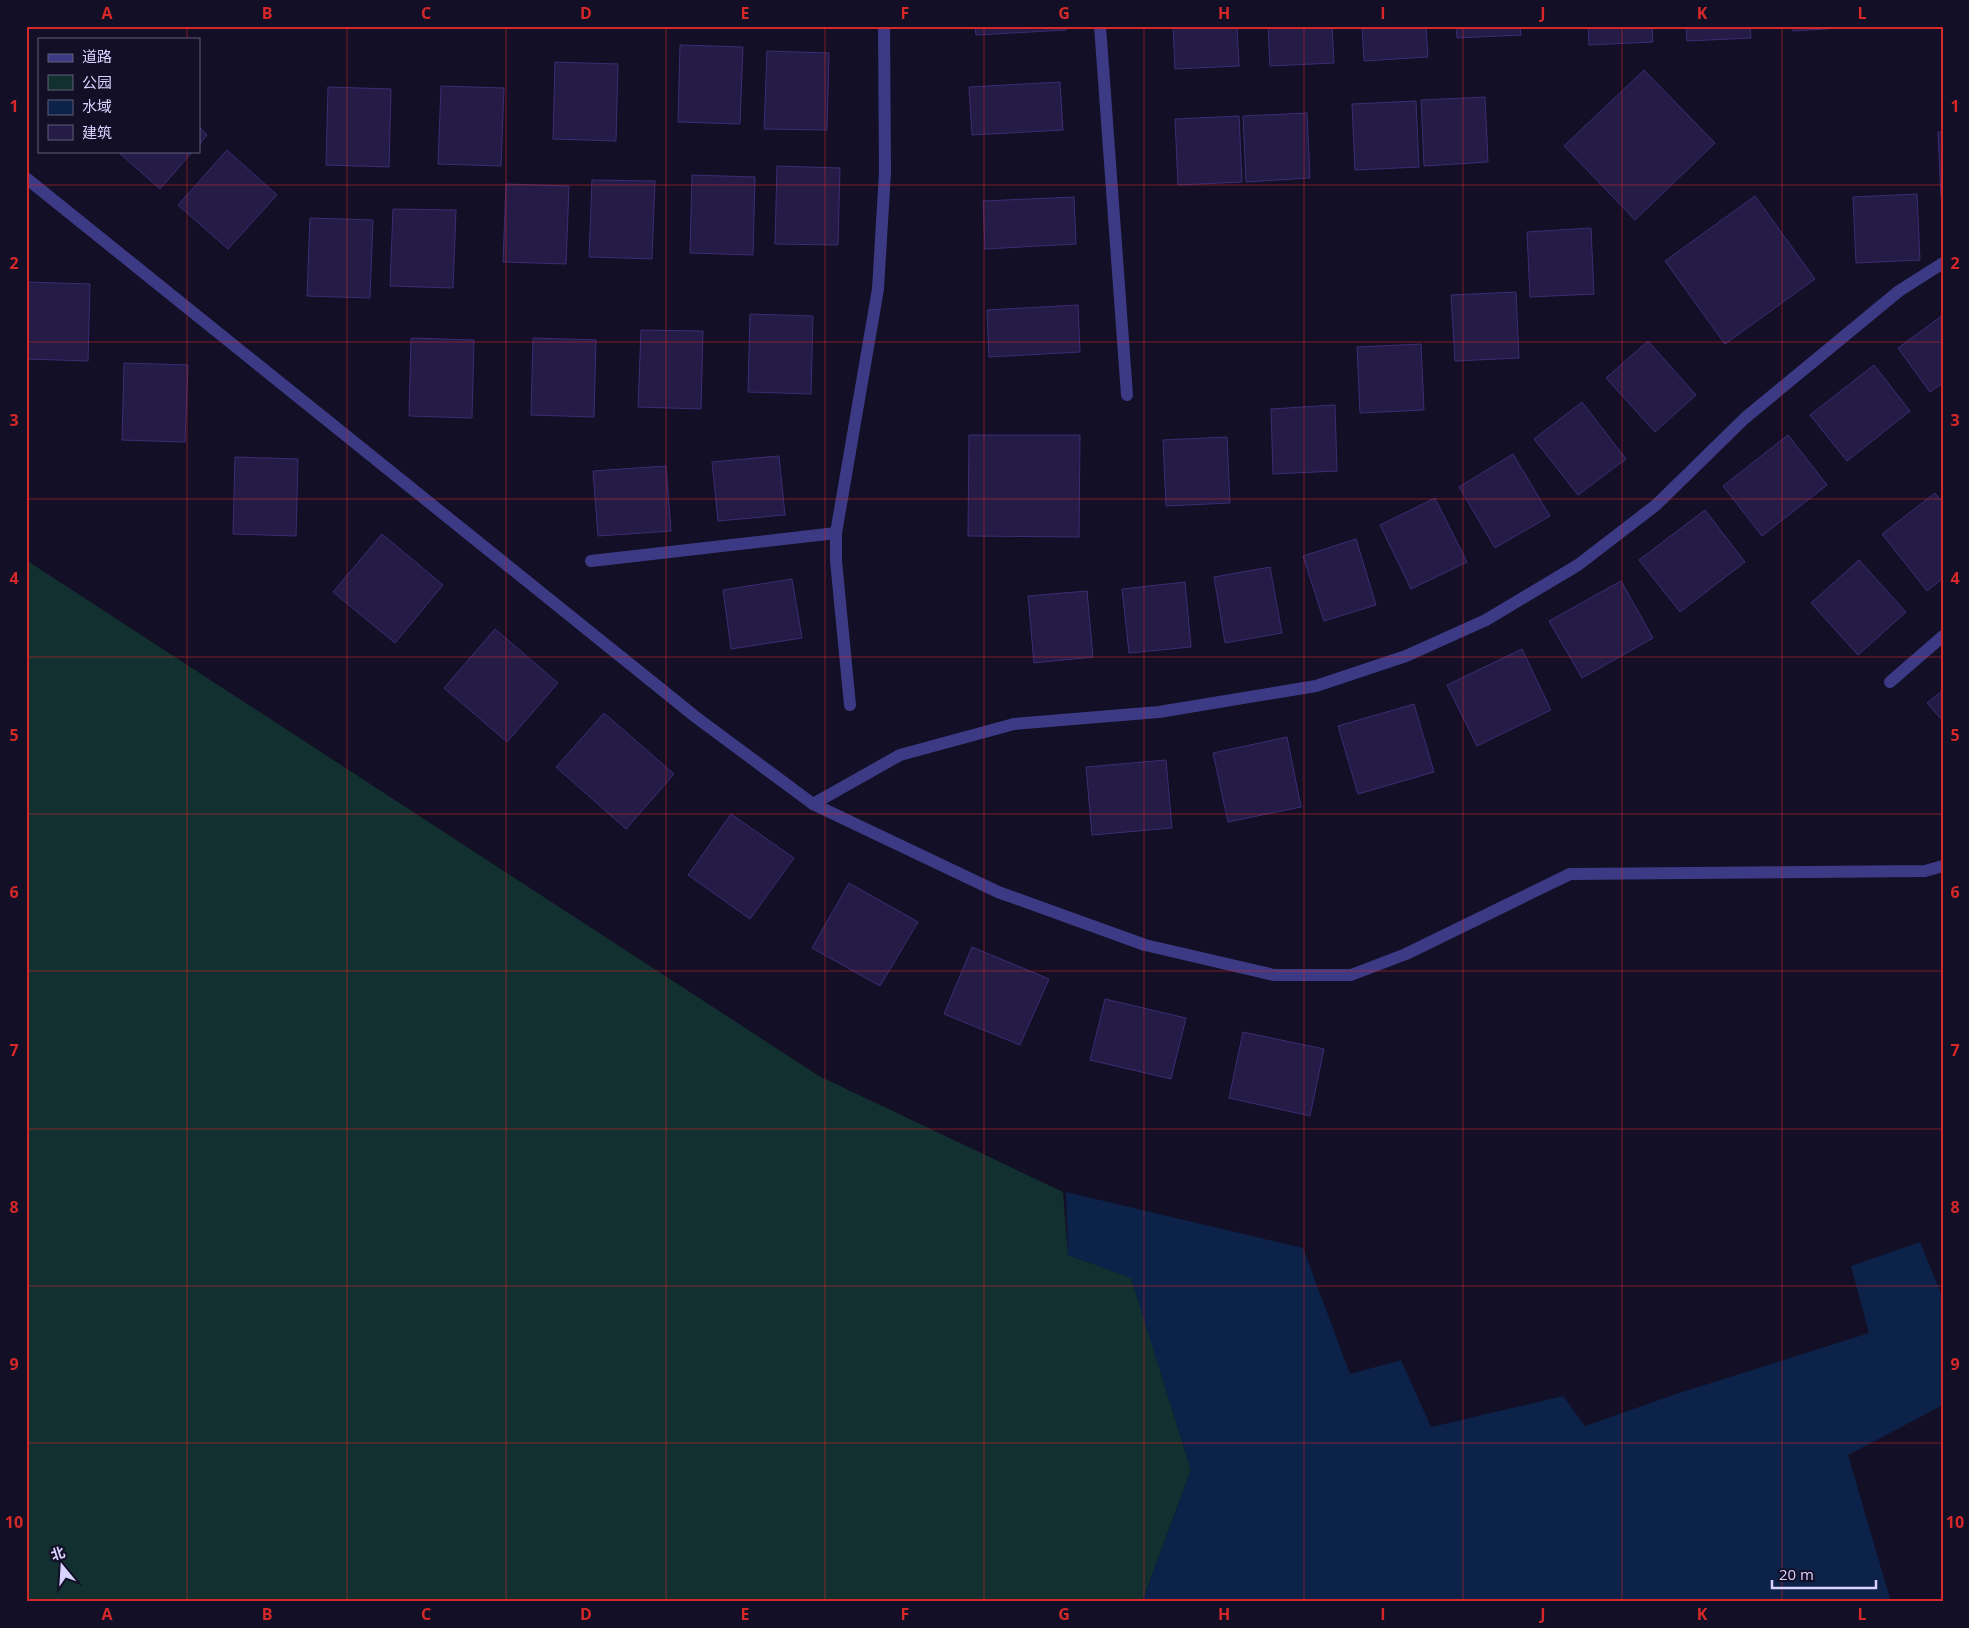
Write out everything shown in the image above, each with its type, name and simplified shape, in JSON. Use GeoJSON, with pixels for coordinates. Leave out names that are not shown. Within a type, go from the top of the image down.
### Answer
{"type":"FeatureCollection","features":[{"type":"Feature","properties":{"kind":"street"},"geometry":{"type":"LineString","coordinates":[[850,705],[836,561],[836,532],[878,289],[885,172],[884,26]]}},
{"type":"Feature","properties":{"kind":"street"},"geometry":{"type":"LineString","coordinates":[[1100,26],[1127,395]]}},
{"type":"Feature","properties":{"kind":"street"},"geometry":{"type":"LineString","coordinates":[[26,178],[697,718],[813,804],[998,892],[1144,946],[1274,975],[1351,975],[1406,954],[1570,874],[1925,871],[1943,866]]}},
{"type":"Feature","properties":{"kind":"street"},"geometry":{"type":"LineString","coordinates":[[813,804],[900,754],[1014,724],[1159,712],[1316,686],[1406,656],[1486,620],[1578,565],[1656,505],[1745,418],[1899,291],[1943,263]]}},
{"type":"Feature","properties":{"kind":"street"},"geometry":{"type":"LineString","coordinates":[[590,561],[836,532]]}},
{"type":"Feature","properties":{"kind":"street"},"geometry":{"type":"LineString","coordinates":[[1890,682],[1943,636]]}},
{"type":"Feature","properties":{"kind":"green space"},"geometry":{"type":"Polygon","coordinates":[[[26,560],[819,1076],[1063,1192],[1068,1255],[1131,1277],[1191,1470],[1142,1602],[26,1602],[26,560]]]}},
{"type":"Feature","properties":{"kind":"water"},"geometry":{"type":"Polygon","coordinates":[[[1066,1192],[1303,1248],[1350,1374],[1401,1360],[1431,1427],[1563,1396],[1585,1426],[1676,1394],[1869,1333],[1851,1266],[1920,1242],[1943,1298],[1943,1405],[1848,1455],[1891,1602],[1142,1602],[1191,1470],[1131,1278],[1068,1255],[1066,1192]]]}},
{"type":"Feature","properties":{"kind":"building"},"geometry":{"type":"Polygon","coordinates":[[[975,26],[1066,26],[1066,30],[976,35],[975,26]]]}},
{"type":"Feature","properties":{"kind":"building"},"geometry":{"type":"Polygon","coordinates":[[[1173,26],[1237,26],[1239,66],[1175,69],[1173,26]]]}},
{"type":"Feature","properties":{"kind":"building"},"geometry":{"type":"Polygon","coordinates":[[[1268,26],[1332,26],[1334,63],[1270,66],[1268,26]]]}},
{"type":"Feature","properties":{"kind":"building"},"geometry":{"type":"Polygon","coordinates":[[[1362,26],[1426,26],[1428,57],[1364,61],[1362,26]]]}},
{"type":"Feature","properties":{"kind":"building"},"geometry":{"type":"Polygon","coordinates":[[[1456,26],[1520,26],[1521,35],[1457,38],[1456,26]]]}},
{"type":"Feature","properties":{"kind":"building"},"geometry":{"type":"Polygon","coordinates":[[[1588,26],[1652,26],[1653,42],[1589,45],[1588,26]]]}},
{"type":"Feature","properties":{"kind":"building"},"geometry":{"type":"Polygon","coordinates":[[[1686,26],[1750,26],[1751,38],[1687,41],[1686,26]]]}},
{"type":"Feature","properties":{"kind":"building"},"geometry":{"type":"Polygon","coordinates":[[[1793,26],[1857,26],[1857,27],[1793,31],[1793,26]]]}},
{"type":"Feature","properties":{"kind":"building"},"geometry":{"type":"Polygon","coordinates":[[[680,45],[743,47],[740,124],[678,122],[680,45]]]}},
{"type":"Feature","properties":{"kind":"building"},"geometry":{"type":"Polygon","coordinates":[[[767,51],[829,53],[827,130],[764,129],[767,51]]]}},
{"type":"Feature","properties":{"kind":"building"},"geometry":{"type":"Polygon","coordinates":[[[555,62],[618,64],[616,141],[553,139],[555,62]]]}},
{"type":"Feature","properties":{"kind":"building"},"geometry":{"type":"Polygon","coordinates":[[[1644,70],[1715,143],[1635,220],[1564,146],[1644,70]]]}},
{"type":"Feature","properties":{"kind":"building"},"geometry":{"type":"Polygon","coordinates":[[[1060,82],[1063,130],[972,135],[969,87],[1060,82]]]}},
{"type":"Feature","properties":{"kind":"building"},"geometry":{"type":"Polygon","coordinates":[[[441,86],[504,88],[501,166],[438,164],[441,86]]]}},
{"type":"Feature","properties":{"kind":"building"},"geometry":{"type":"Polygon","coordinates":[[[328,87],[391,89],[389,167],[326,165],[328,87]]]}},
{"type":"Feature","properties":{"kind":"building"},"geometry":{"type":"Polygon","coordinates":[[[1485,97],[1488,162],[1424,166],[1421,100],[1485,97]]]}},
{"type":"Feature","properties":{"kind":"building"},"geometry":{"type":"Polygon","coordinates":[[[1416,101],[1419,167],[1355,170],[1352,104],[1416,101]]]}},
{"type":"Feature","properties":{"kind":"building"},"geometry":{"type":"Polygon","coordinates":[[[1307,113],[1310,178],[1246,182],[1243,116],[1307,113]]]}},
{"type":"Feature","properties":{"kind":"building"},"geometry":{"type":"Polygon","coordinates":[[[1239,116],[1242,182],[1178,185],[1175,119],[1239,116]]]}},
{"type":"Feature","properties":{"kind":"building"},"geometry":{"type":"Polygon","coordinates":[[[200,128],[207,135],[200,144],[200,128]]]}},
{"type":"Feature","properties":{"kind":"building"},"geometry":{"type":"Polygon","coordinates":[[[1938,132],[1943,132],[1943,198],[1941,198],[1938,132]]]}},
{"type":"Feature","properties":{"kind":"building"},"geometry":{"type":"Polygon","coordinates":[[[227,150],[277,195],[228,249],[178,205],[227,150]]]}},
{"type":"Feature","properties":{"kind":"building"},"geometry":{"type":"Polygon","coordinates":[[[118,152],[192,152],[160,189],[118,152]]]}},
{"type":"Feature","properties":{"kind":"building"},"geometry":{"type":"Polygon","coordinates":[[[777,166],[840,168],[838,245],[775,244],[777,166]]]}},
{"type":"Feature","properties":{"kind":"building"},"geometry":{"type":"Polygon","coordinates":[[[692,175],[755,177],[753,255],[690,253],[692,175]]]}},
{"type":"Feature","properties":{"kind":"building"},"geometry":{"type":"Polygon","coordinates":[[[592,180],[655,181],[652,259],[589,257],[592,180]]]}},
{"type":"Feature","properties":{"kind":"building"},"geometry":{"type":"Polygon","coordinates":[[[506,184],[569,186],[566,264],[503,262],[506,184]]]}},
{"type":"Feature","properties":{"kind":"building"},"geometry":{"type":"Polygon","coordinates":[[[1917,194],[1920,260],[1856,263],[1853,197],[1917,194]]]}},
{"type":"Feature","properties":{"kind":"building"},"geometry":{"type":"Polygon","coordinates":[[[1755,196],[1815,279],[1725,344],[1665,261],[1755,196]]]}},
{"type":"Feature","properties":{"kind":"building"},"geometry":{"type":"Polygon","coordinates":[[[1074,197],[1076,244],[985,249],[983,201],[1074,197]]]}},
{"type":"Feature","properties":{"kind":"building"},"geometry":{"type":"Polygon","coordinates":[[[393,209],[456,210],[453,288],[390,286],[393,209]]]}},
{"type":"Feature","properties":{"kind":"building"},"geometry":{"type":"Polygon","coordinates":[[[310,218],[373,220],[370,298],[307,296],[310,218]]]}},
{"type":"Feature","properties":{"kind":"building"},"geometry":{"type":"Polygon","coordinates":[[[1591,228],[1594,294],[1530,297],[1527,232],[1591,228]]]}},
{"type":"Feature","properties":{"kind":"building"},"geometry":{"type":"Polygon","coordinates":[[[28,282],[90,284],[88,361],[26,359],[28,282]]]}},
{"type":"Feature","properties":{"kind":"building"},"geometry":{"type":"Polygon","coordinates":[[[1516,292],[1519,358],[1455,361],[1451,295],[1516,292]]]}},
{"type":"Feature","properties":{"kind":"building"},"geometry":{"type":"Polygon","coordinates":[[[1078,305],[1080,352],[989,357],[987,310],[1078,305]]]}},
{"type":"Feature","properties":{"kind":"building"},"geometry":{"type":"Polygon","coordinates":[[[750,314],[813,316],[811,394],[748,392],[750,314]]]}},
{"type":"Feature","properties":{"kind":"building"},"geometry":{"type":"Polygon","coordinates":[[[1943,315],[1943,383],[1930,392],[1898,348],[1943,315]]]}},
{"type":"Feature","properties":{"kind":"building"},"geometry":{"type":"Polygon","coordinates":[[[641,330],[703,331],[701,409],[638,407],[641,330]]]}},
{"type":"Feature","properties":{"kind":"building"},"geometry":{"type":"Polygon","coordinates":[[[411,338],[474,340],[472,418],[409,416],[411,338]]]}},
{"type":"Feature","properties":{"kind":"building"},"geometry":{"type":"Polygon","coordinates":[[[533,338],[596,340],[594,417],[531,415],[533,338]]]}},
{"type":"Feature","properties":{"kind":"building"},"geometry":{"type":"Polygon","coordinates":[[[1648,341],[1696,395],[1655,432],[1606,378],[1648,341]]]}},
{"type":"Feature","properties":{"kind":"building"},"geometry":{"type":"Polygon","coordinates":[[[1421,344],[1424,410],[1360,413],[1357,347],[1421,344]]]}},
{"type":"Feature","properties":{"kind":"building"},"geometry":{"type":"Polygon","coordinates":[[[124,363],[188,365],[185,442],[122,440],[124,363]]]}},
{"type":"Feature","properties":{"kind":"building"},"geometry":{"type":"Polygon","coordinates":[[[1874,365],[1910,411],[1847,461],[1810,415],[1874,365]]]}},
{"type":"Feature","properties":{"kind":"building"},"geometry":{"type":"Polygon","coordinates":[[[1582,402],[1626,459],[1578,495],[1534,439],[1582,402]]]}},
{"type":"Feature","properties":{"kind":"building"},"geometry":{"type":"Polygon","coordinates":[[[1335,405],[1337,471],[1273,474],[1271,409],[1335,405]]]}},
{"type":"Feature","properties":{"kind":"building"},"geometry":{"type":"Polygon","coordinates":[[[969,435],[1080,435],[1079,537],[968,536],[969,435]]]}},
{"type":"Feature","properties":{"kind":"building"},"geometry":{"type":"Polygon","coordinates":[[[1788,435],[1827,485],[1762,536],[1723,486],[1788,435]]]}},
{"type":"Feature","properties":{"kind":"building"},"geometry":{"type":"Polygon","coordinates":[[[1227,437],[1230,503],[1166,506],[1163,440],[1227,437]]]}},
{"type":"Feature","properties":{"kind":"building"},"geometry":{"type":"Polygon","coordinates":[[[1513,454],[1550,516],[1495,548],[1459,487],[1513,454]]]}},
{"type":"Feature","properties":{"kind":"building"},"geometry":{"type":"Polygon","coordinates":[[[779,456],[785,515],[718,521],[712,462],[779,456]]]}},
{"type":"Feature","properties":{"kind":"building"},"geometry":{"type":"Polygon","coordinates":[[[235,457],[298,459],[296,536],[233,534],[235,457]]]}},
{"type":"Feature","properties":{"kind":"building"},"geometry":{"type":"Polygon","coordinates":[[[666,466],[671,531],[598,536],[593,471],[666,466]]]}},
{"type":"Feature","properties":{"kind":"building"},"geometry":{"type":"Polygon","coordinates":[[[1935,493],[1943,503],[1943,578],[1927,591],[1882,534],[1935,493]]]}},
{"type":"Feature","properties":{"kind":"building"},"geometry":{"type":"Polygon","coordinates":[[[1435,498],[1467,562],[1411,589],[1380,525],[1435,498]]]}},
{"type":"Feature","properties":{"kind":"building"},"geometry":{"type":"Polygon","coordinates":[[[1705,510],[1745,562],[1680,612],[1639,560],[1705,510]]]}},
{"type":"Feature","properties":{"kind":"building"},"geometry":{"type":"Polygon","coordinates":[[[382,534],[443,585],[395,643],[333,592],[382,534]]]}},
{"type":"Feature","properties":{"kind":"building"},"geometry":{"type":"Polygon","coordinates":[[[1356,539],[1376,605],[1324,621],[1303,556],[1356,539]]]}},
{"type":"Feature","properties":{"kind":"building"},"geometry":{"type":"Polygon","coordinates":[[[1859,560],[1906,612],[1858,655],[1811,603],[1859,560]]]}},
{"type":"Feature","properties":{"kind":"building"},"geometry":{"type":"Polygon","coordinates":[[[1270,567],[1282,633],[1225,643],[1214,577],[1270,567]]]}},
{"type":"Feature","properties":{"kind":"building"},"geometry":{"type":"Polygon","coordinates":[[[792,579],[802,638],[731,649],[723,590],[792,579]]]}},
{"type":"Feature","properties":{"kind":"building"},"geometry":{"type":"Polygon","coordinates":[[[1621,581],[1653,638],[1582,678],[1549,621],[1621,581]]]}},
{"type":"Feature","properties":{"kind":"building"},"geometry":{"type":"Polygon","coordinates":[[[1185,582],[1191,647],[1129,653],[1122,589],[1185,582]]]}},
{"type":"Feature","properties":{"kind":"building"},"geometry":{"type":"Polygon","coordinates":[[[1087,591],[1093,657],[1034,663],[1028,596],[1087,591]]]}},
{"type":"Feature","properties":{"kind":"building"},"geometry":{"type":"Polygon","coordinates":[[[495,629],[558,683],[507,742],[444,688],[495,629]]]}},
{"type":"Feature","properties":{"kind":"building"},"geometry":{"type":"Polygon","coordinates":[[[1522,649],[1551,710],[1477,746],[1447,685],[1522,649]]]}},
{"type":"Feature","properties":{"kind":"building"},"geometry":{"type":"Polygon","coordinates":[[[1943,690],[1943,721],[1927,703],[1943,690]]]}},
{"type":"Feature","properties":{"kind":"building"},"geometry":{"type":"Polygon","coordinates":[[[1414,704],[1434,772],[1358,794],[1338,726],[1414,704]]]}},
{"type":"Feature","properties":{"kind":"building"},"geometry":{"type":"Polygon","coordinates":[[[604,713],[674,774],[626,829],[556,767],[604,713]]]}},
{"type":"Feature","properties":{"kind":"building"},"geometry":{"type":"Polygon","coordinates":[[[1287,737],[1301,807],[1228,822],[1213,753],[1287,737]]]}},
{"type":"Feature","properties":{"kind":"building"},"geometry":{"type":"Polygon","coordinates":[[[1166,760],[1172,828],[1092,835],[1086,767],[1166,760]]]}},
{"type":"Feature","properties":{"kind":"building"},"geometry":{"type":"Polygon","coordinates":[[[731,814],[794,858],[750,919],[688,875],[731,814]]]}},
{"type":"Feature","properties":{"kind":"building"},"geometry":{"type":"Polygon","coordinates":[[[849,883],[918,922],[880,986],[812,948],[849,883]]]}},
{"type":"Feature","properties":{"kind":"building"},"geometry":{"type":"Polygon","coordinates":[[[972,947],[1049,979],[1020,1045],[944,1014],[972,947]]]}},
{"type":"Feature","properties":{"kind":"building"},"geometry":{"type":"Polygon","coordinates":[[[1105,999],[1186,1018],[1171,1079],[1090,1060],[1105,999]]]}},
{"type":"Feature","properties":{"kind":"building"},"geometry":{"type":"Polygon","coordinates":[[[1243,1032],[1324,1049],[1310,1116],[1229,1098],[1243,1032]]]}}]}
